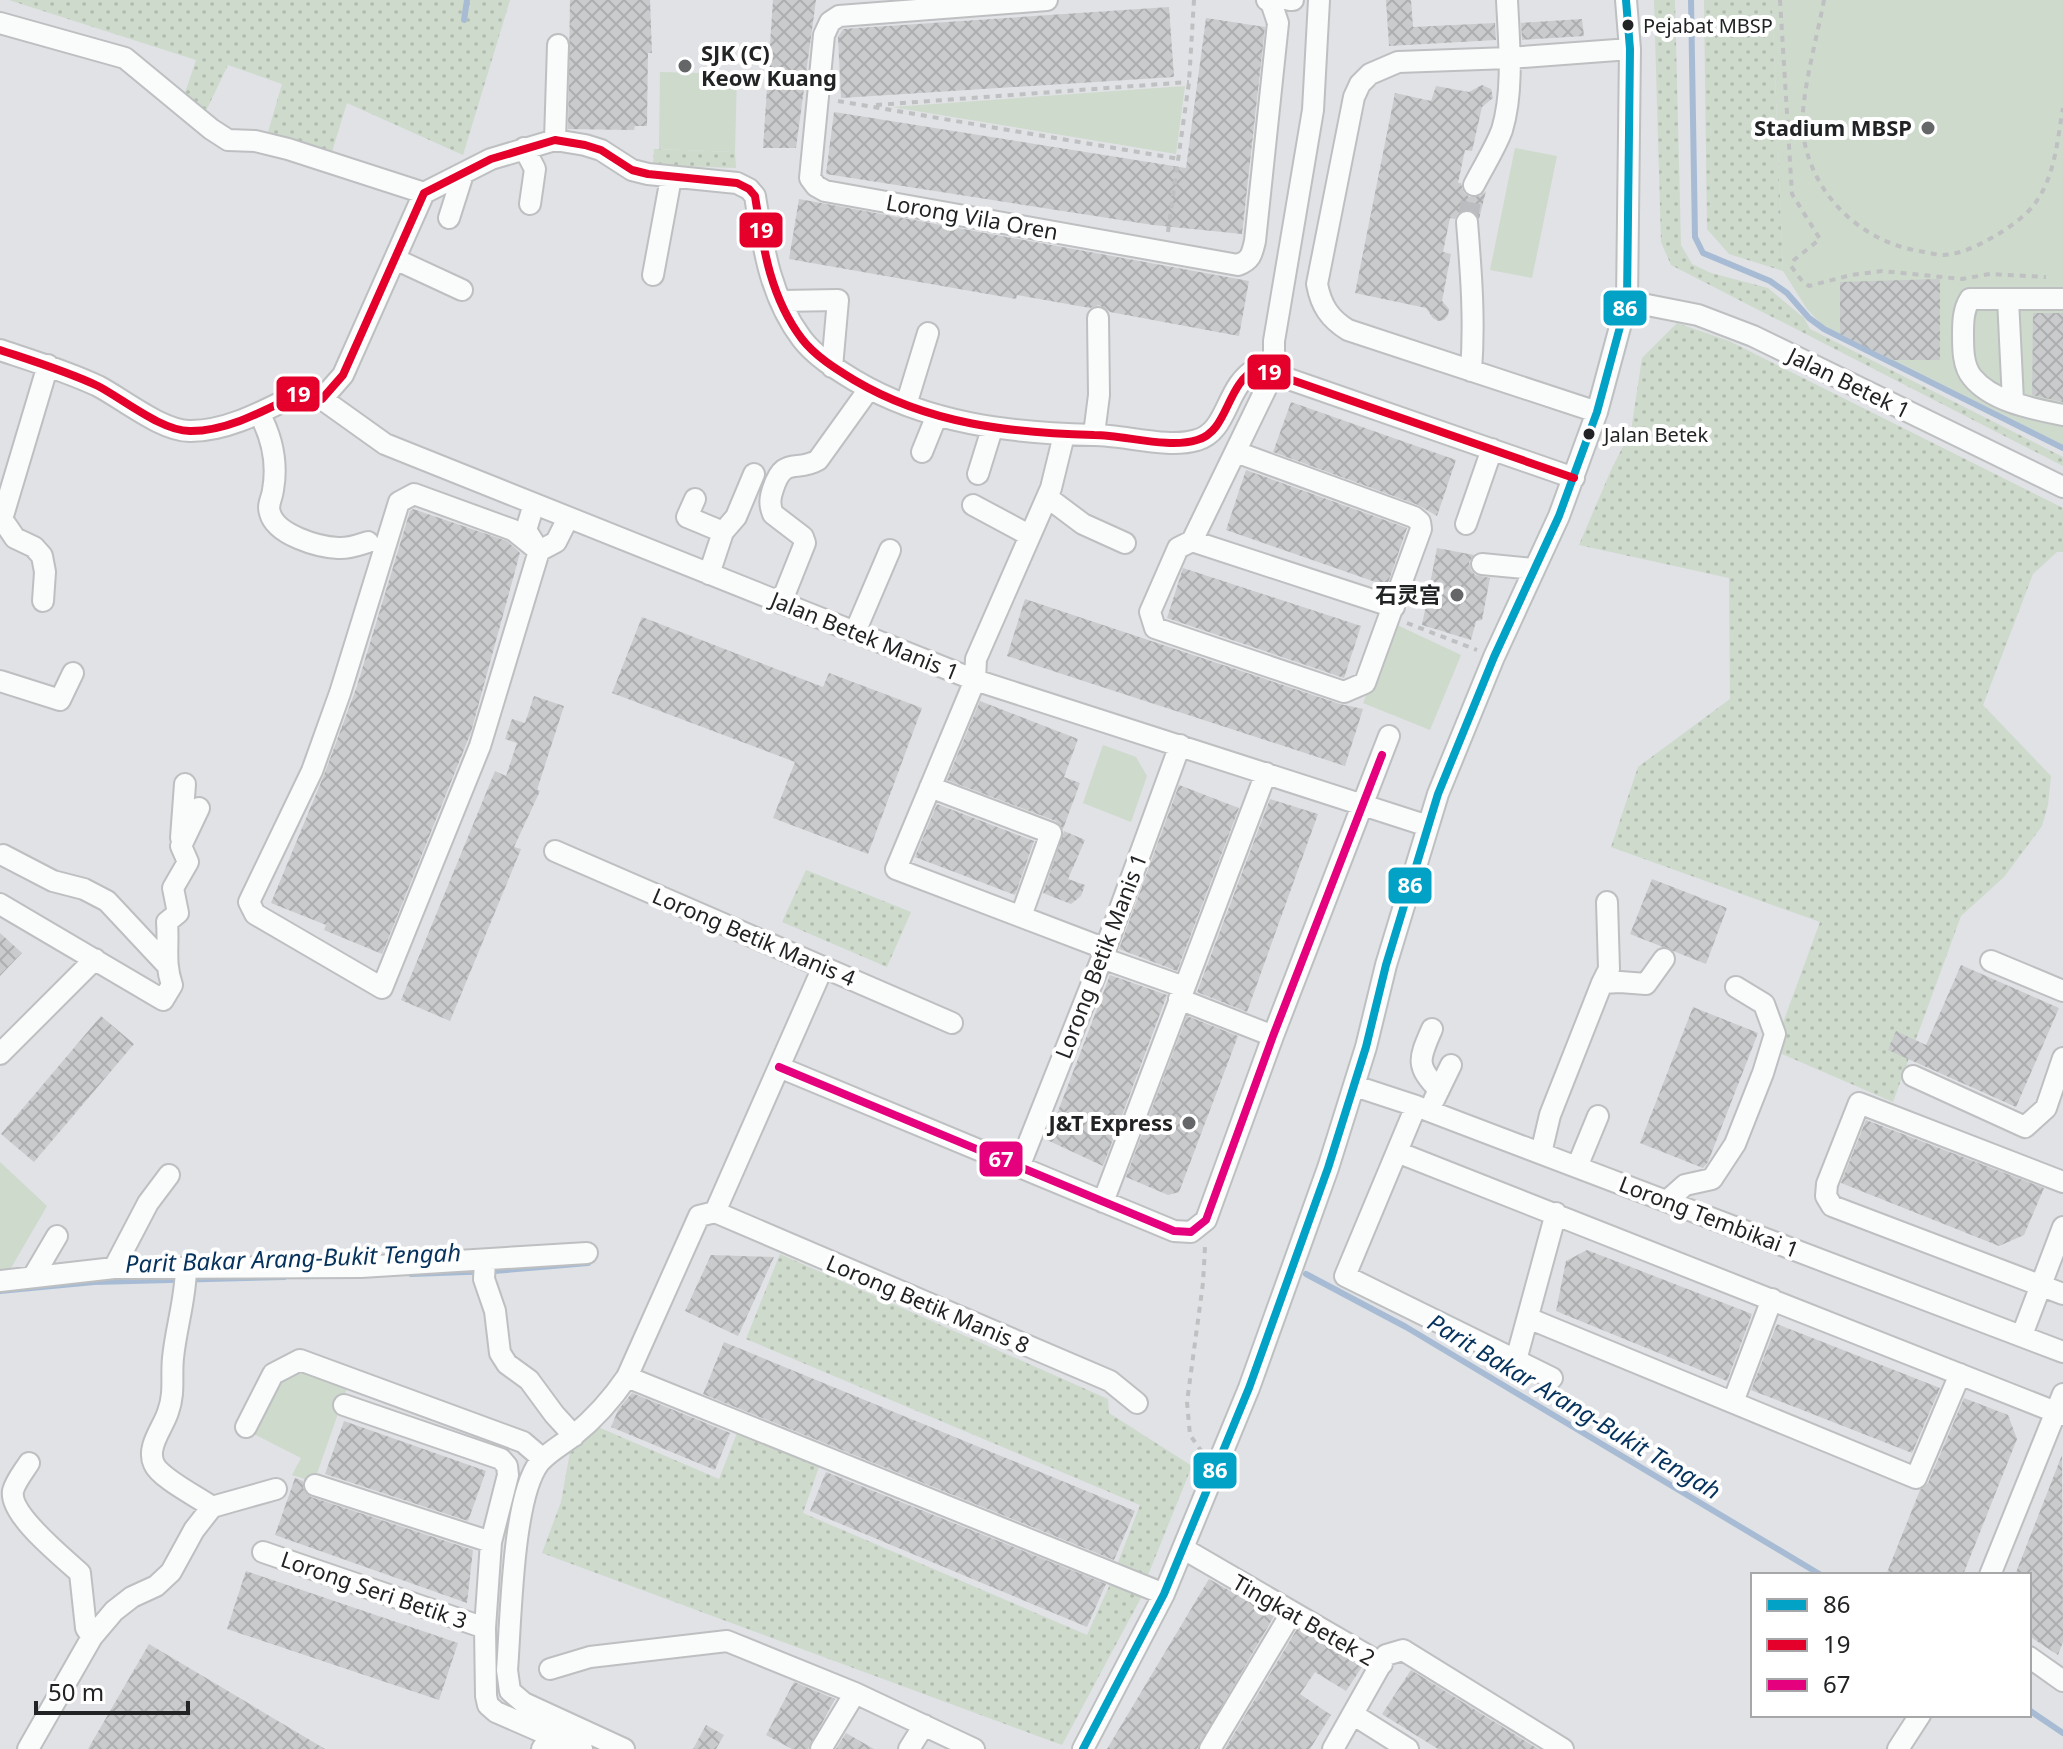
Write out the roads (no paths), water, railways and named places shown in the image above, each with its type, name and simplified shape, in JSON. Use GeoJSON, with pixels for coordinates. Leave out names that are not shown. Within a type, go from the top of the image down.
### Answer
{"type":"FeatureCollection","features":[{"type":"Feature","properties":{"kind":"street","name":"Lorong Vila Oren"},"geometry":{"type":"LineString","coordinates":[[1047,0],[839,16],[830,22],[824,35],[810,178],[816,186],[825,191],[1238,265],[1252,255],[1279,0]]}},
{"type":"Feature","properties":{"kind":"street"},"geometry":{"type":"LineString","coordinates":[[1236,452],[1414,517],[1420,522],[1421,529],[1365,683],[1344,692],[1155,628],[1150,612],[1178,548],[1192,541],[1274,372],[1274,341],[1313,110],[1319,0]]}},
{"type":"Feature","properties":{"kind":"street"},"geometry":{"type":"LineString","coordinates":[[1474,185],[1503,126],[1509,58],[1507,0]]}},
{"type":"Feature","properties":{"kind":"street"},"geometry":{"type":"LineString","coordinates":[[1083,1749],[1164,1594],[1184,1549],[1278,1308],[1355,1086],[1386,965],[1452,756],[1574,478],[1597,412],[1627,301],[1630,49],[1626,0]]}},
{"type":"Feature","properties":{"kind":"street"},"geometry":{"type":"LineString","coordinates":[[0,23],[125,58],[228,140],[255,141],[288,149],[424,193]]}},
{"type":"Feature","properties":{"kind":"street"},"geometry":{"type":"LineString","coordinates":[[555,140],[558,45]]}},
{"type":"Feature","properties":{"kind":"street"},"geometry":{"type":"LineString","coordinates":[[1597,412],[1348,330],[1326,311],[1317,284],[1354,97],[1360,84],[1370,74],[1398,62],[1630,49]]}},
{"type":"Feature","properties":{"kind":"street"},"geometry":{"type":"LineString","coordinates":[[0,350],[48,365],[98,387],[170,426],[189,432],[221,426],[259,413],[300,393],[322,399],[343,375],[424,193],[491,159],[555,140],[601,150],[632,170],[671,178],[737,183],[749,189],[755,196],[766,263],[781,301],[802,339],[832,367],[869,389],[906,405],[992,429],[1064,435],[1094,434],[1184,443],[1200,439],[1212,431],[1243,375],[1257,368],[1574,478]]}},
{"type":"Feature","properties":{"kind":"street"},"geometry":{"type":"LineString","coordinates":[[524,148],[535,169],[530,204]]}},
{"type":"Feature","properties":{"kind":"street"},"geometry":{"type":"LineString","coordinates":[[449,218],[463,174]]}},
{"type":"Feature","properties":{"kind":"street"},"geometry":{"type":"LineString","coordinates":[[653,275],[671,178]]}},
{"type":"Feature","properties":{"kind":"street"},"geometry":{"type":"LineString","coordinates":[[1467,222],[1473,280],[1471,371]]}},
{"type":"Feature","properties":{"kind":"street"},"geometry":{"type":"LineString","coordinates":[[395,259],[462,290]]}},
{"type":"Feature","properties":{"kind":"street"},"geometry":{"type":"LineString","coordinates":[[2063,299],[1970,299],[1965,307],[1963,349],[1971,377],[2001,397],[2063,415]]}},
{"type":"Feature","properties":{"kind":"street"},"geometry":{"type":"LineString","coordinates":[[2008,299],[2013,401]]}},
{"type":"Feature","properties":{"kind":"street"},"geometry":{"type":"LineString","coordinates":[[781,301],[838,300],[832,367]]}},
{"type":"Feature","properties":{"kind":"street","name":"Jalan Betek 1"},"geometry":{"type":"LineString","coordinates":[[1627,301],[1674,308],[1726,324],[2063,487]]}},
{"type":"Feature","properties":{"kind":"street"},"geometry":{"type":"LineString","coordinates":[[1094,434],[1099,395],[1098,318]]}},
{"type":"Feature","properties":{"kind":"street"},"geometry":{"type":"LineString","coordinates":[[906,405],[928,333]]}},
{"type":"Feature","properties":{"kind":"street"},"geometry":{"type":"LineString","coordinates":[[43,601],[45,572],[42,556],[34,547],[15,538],[2,519],[48,365]]}},
{"type":"Feature","properties":{"kind":"street"},"geometry":{"type":"LineString","coordinates":[[781,603],[805,543],[803,537],[773,514],[771,497],[777,476],[788,466],[818,460],[869,389]]}},
{"type":"Feature","properties":{"kind":"street","name":"Jalan Betek Manis 1"},"geometry":{"type":"LineString","coordinates":[[322,399],[385,444],[975,680],[1428,826]]}},
{"type":"Feature","properties":{"kind":"street"},"geometry":{"type":"LineString","coordinates":[[259,413],[269,431],[274,452],[273,491],[268,505],[271,518],[279,527],[320,545],[349,548],[368,542]]}},
{"type":"Feature","properties":{"kind":"street"},"geometry":{"type":"LineString","coordinates":[[922,452],[937,415]]}},
{"type":"Feature","properties":{"kind":"street"},"geometry":{"type":"LineString","coordinates":[[978,474],[992,429]]}},
{"type":"Feature","properties":{"kind":"street"},"geometry":{"type":"LineString","coordinates":[[1064,435],[1047,497],[976,659],[975,680],[896,869],[1021,916],[1273,1036]]}},
{"type":"Feature","properties":{"kind":"street"},"geometry":{"type":"LineString","coordinates":[[1466,524],[1492,449]]}},
{"type":"Feature","properties":{"kind":"street"},"geometry":{"type":"LineString","coordinates":[[709,574],[723,532],[736,517],[754,474]]}},
{"type":"Feature","properties":{"kind":"street"},"geometry":{"type":"LineString","coordinates":[[539,551],[513,530],[414,494],[399,502],[340,693],[312,771],[249,902],[255,914],[382,988],[480,746],[539,551],[556,542],[568,518]]}},
{"type":"Feature","properties":{"kind":"street"},"geometry":{"type":"LineString","coordinates":[[1047,497],[1083,524],[1125,543]]}},
{"type":"Feature","properties":{"kind":"street"},"geometry":{"type":"LineString","coordinates":[[695,499],[687,517],[723,532]]}},
{"type":"Feature","properties":{"kind":"street"},"geometry":{"type":"LineString","coordinates":[[534,504],[526,530],[539,551]]}},
{"type":"Feature","properties":{"kind":"street"},"geometry":{"type":"LineString","coordinates":[[973,505],[1029,535]]}},
{"type":"Feature","properties":{"kind":"street"},"geometry":{"type":"LineString","coordinates":[[1192,541],[1394,607]]}},
{"type":"Feature","properties":{"kind":"street"},"geometry":{"type":"LineString","coordinates":[[855,632],[890,550]]}},
{"type":"Feature","properties":{"kind":"street"},"geometry":{"type":"LineString","coordinates":[[1482,564],[1533,569]]}},
{"type":"Feature","properties":{"kind":"street"},"geometry":{"type":"LineString","coordinates":[[0,681],[60,700],[73,673]]}},
{"type":"Feature","properties":{"kind":"street"},"geometry":{"type":"LineString","coordinates":[[779,1067],[1174,1231],[1191,1232],[1206,1220],[1273,1036],[1389,736]]}},
{"type":"Feature","properties":{"kind":"street","name":"Lorong Betik Manis 1"},"geometry":{"type":"LineString","coordinates":[[1019,1167],[1104,954],[1180,745]]}},
{"type":"Feature","properties":{"kind":"street"},"geometry":{"type":"LineString","coordinates":[[1103,1202],[1266,773]]}},
{"type":"Feature","properties":{"kind":"street"},"geometry":{"type":"LineString","coordinates":[[165,963],[170,950],[167,922],[178,913],[173,888],[188,862],[181,846],[185,784]]}},
{"type":"Feature","properties":{"kind":"street"},"geometry":{"type":"LineString","coordinates":[[930,787],[1051,833],[1021,916]]}},
{"type":"Feature","properties":{"kind":"street"},"geometry":{"type":"LineString","coordinates":[[181,846],[199,808]]}},
{"type":"Feature","properties":{"kind":"street","name":"Lorong Betik Manis 4"},"geometry":{"type":"LineString","coordinates":[[555,851],[952,1023]]}},
{"type":"Feature","properties":{"kind":"street"},"geometry":{"type":"LineString","coordinates":[[0,904],[163,1000],[172,985],[165,963],[107,901],[84,889],[53,881],[3,855]]}},
{"type":"Feature","properties":{"kind":"street"},"geometry":{"type":"LineString","coordinates":[[1541,1153],[1550,1115],[1609,969],[1607,902]]}},
{"type":"Feature","properties":{"kind":"street"},"geometry":{"type":"LineString","coordinates":[[0,1054],[95,959]]}},
{"type":"Feature","properties":{"kind":"street"},"geometry":{"type":"LineString","coordinates":[[1602,983],[1646,984],[1664,959]]}},
{"type":"Feature","properties":{"kind":"street"},"geometry":{"type":"LineString","coordinates":[[1991,961],[2063,991]]}},
{"type":"Feature","properties":{"kind":"street"},"geometry":{"type":"LineString","coordinates":[[624,1749],[524,1703],[510,1691],[507,1670],[517,1536],[532,1475],[543,1459],[574,1436],[612,1398],[627,1377],[699,1216],[715,1212],[823,967]]}},
{"type":"Feature","properties":{"kind":"street"},"geometry":{"type":"LineString","coordinates":[[1667,1201],[1685,1185],[1712,1179],[1735,1144],[1763,1073],[1775,1034],[1764,1004],[1736,987]]}},
{"type":"Feature","properties":{"kind":"street"},"geometry":{"type":"LineString","coordinates":[[1432,1029],[1420,1058],[1424,1074],[1439,1090]]}},
{"type":"Feature","properties":{"kind":"street"},"geometry":{"type":"LineString","coordinates":[[1913,1076],[2025,1127],[2046,1108],[2063,1058]]}},
{"type":"Feature","properties":{"kind":"street"},"geometry":{"type":"LineString","coordinates":[[1451,1065],[1439,1090],[1422,1108],[1397,1152],[1345,1276],[1552,1378]]}},
{"type":"Feature","properties":{"kind":"street","name":"Lorong Tembikai 1"},"geometry":{"type":"LineString","coordinates":[[1355,1086],[1422,1108],[2063,1352]]}},
{"type":"Feature","properties":{"kind":"street"},"geometry":{"type":"LineString","coordinates":[[2063,1182],[1859,1103],[1827,1184],[1826,1196],[1832,1206],[2063,1294]]}},
{"type":"Feature","properties":{"kind":"street"},"geometry":{"type":"LineString","coordinates":[[1577,1167],[1598,1116]]}},
{"type":"Feature","properties":{"kind":"street"},"geometry":{"type":"LineString","coordinates":[[1397,1152],[1960,1374],[2061,1407],[1991,1573]]}},
{"type":"Feature","properties":{"kind":"street"},"geometry":{"type":"LineString","coordinates":[[114,1268],[148,1203],[169,1175]]}},
{"type":"Feature","properties":{"kind":"street","name":"Lorong Betik Manis 8"},"geometry":{"type":"LineString","coordinates":[[715,1212],[1110,1381],[1137,1403]]}},
{"type":"Feature","properties":{"kind":"street"},"geometry":{"type":"LineString","coordinates":[[1516,1360],[1556,1213]]}},
{"type":"Feature","properties":{"kind":"street"},"geometry":{"type":"LineString","coordinates":[[2022,1335],[2063,1227]]}},
{"type":"Feature","properties":{"kind":"street"},"geometry":{"type":"LineString","coordinates":[[34,1275],[57,1236]]}},
{"type":"Feature","properties":{"kind":"street"},"geometry":{"type":"LineString","coordinates":[[0,1281],[114,1268],[484,1269],[587,1253]]}},
{"type":"Feature","properties":{"kind":"street"},"geometry":{"type":"LineString","coordinates":[[484,1269],[495,1311],[500,1353],[507,1364],[529,1380],[574,1436]]}},
{"type":"Feature","properties":{"kind":"street"},"geometry":{"type":"LineString","coordinates":[[186,1270],[185,1295],[173,1360],[174,1392],[168,1414],[153,1445],[152,1458],[155,1467],[165,1476],[212,1507]]}},
{"type":"Feature","properties":{"kind":"street"},"geometry":{"type":"LineString","coordinates":[[1733,1402],[1772,1299]]}},
{"type":"Feature","properties":{"kind":"street"},"geometry":{"type":"LineString","coordinates":[[1528,1318],[1916,1478],[1960,1374]]}},
{"type":"Feature","properties":{"kind":"street"},"geometry":{"type":"LineString","coordinates":[[246,1427],[273,1374],[300,1360],[523,1442],[543,1459]]}},
{"type":"Feature","properties":{"kind":"street"},"geometry":{"type":"LineString","coordinates":[[627,1377],[1164,1594]]}},
{"type":"Feature","properties":{"kind":"street"},"geometry":{"type":"LineString","coordinates":[[344,1405],[501,1459],[507,1466],[508,1475],[491,1542],[485,1628],[488,1705],[547,1742],[582,1749]]}},
{"type":"Feature","properties":{"kind":"street"},"geometry":{"type":"LineString","coordinates":[[29,1463],[13,1490],[14,1505],[30,1525],[80,1573],[86,1628],[92,1637]]}},
{"type":"Feature","properties":{"kind":"street"},"geometry":{"type":"LineString","coordinates":[[315,1485],[491,1542]]}},
{"type":"Feature","properties":{"kind":"street"},"geometry":{"type":"LineString","coordinates":[[28,1749],[92,1637],[114,1611],[132,1597],[156,1586],[171,1572],[194,1530],[212,1507],[276,1489]]}},
{"type":"Feature","properties":{"kind":"street","name":"Tingkat Betek 2"},"geometry":{"type":"LineString","coordinates":[[1184,1549],[1382,1664],[1333,1749]]}},
{"type":"Feature","properties":{"kind":"street","name":"Lorong Seri Betik 3"},"geometry":{"type":"LineString","coordinates":[[263,1552],[485,1628]]}},
{"type":"Feature","properties":{"kind":"street"},"geometry":{"type":"LineString","coordinates":[[1210,1749],[1292,1612]]}},
{"type":"Feature","properties":{"kind":"street"},"geometry":{"type":"LineString","coordinates":[[550,1669],[590,1657],[727,1641],[855,1693],[974,1749]]}},
{"type":"Feature","properties":{"kind":"street"},"geometry":{"type":"LineString","coordinates":[[1382,1664],[1386,1655],[1403,1650],[1563,1749]]}},
{"type":"Feature","properties":{"kind":"street"},"geometry":{"type":"LineString","coordinates":[[2031,1658],[2063,1681]]}},
{"type":"Feature","properties":{"kind":"street"},"geometry":{"type":"LineString","coordinates":[[821,1749],[855,1693]]}},
{"type":"Feature","properties":{"kind":"street"},"geometry":{"type":"LineString","coordinates":[[1354,1715],[1408,1749]]}},
{"type":"Feature","properties":{"kind":"street"},"geometry":{"type":"LineString","coordinates":[[1898,1749],[1919,1717]]}},
{"type":"Feature","properties":{"kind":"street"},"geometry":{"type":"LineString","coordinates":[[909,1749],[924,1725]]}},
{"type":"Feature","properties":{"kind":"waterway"},"geometry":{"type":"LineString","coordinates":[[464,20],[467,0]]}},
{"type":"Feature","properties":{"kind":"waterway"},"geometry":{"type":"LineString","coordinates":[[1691,0],[1695,237],[1703,253],[1770,281],[1824,329],[2063,448]]}},
{"type":"Feature","properties":{"kind":"waterway","name":"Parit Bakar Arang-Bukit Tengah"},"geometry":{"type":"LineString","coordinates":[[411,1274],[588,1263]]}},
{"type":"Feature","properties":{"kind":"waterway","name":"Parit Bakar Arang-Bukit Tengah"},"geometry":{"type":"LineString","coordinates":[[1306,1274],[1406,1327],[1818,1573]]}},
{"type":"Feature","properties":{"kind":"waterway","name":"Parit Bakar Arang-Bukit Tengah"},"geometry":{"type":"LineString","coordinates":[[0,1291],[94,1282],[284,1277]]}},
{"type":"Feature","properties":{"kind":"waterway","name":"Parit Bakar Arang-Bukit Tengah"},"geometry":{"type":"LineString","coordinates":[[2031,1711],[2063,1733]]}},
{"type":"Feature","properties":{"kind":"tunnel"},"geometry":{"type":"LineString","coordinates":[[1467,222],[1474,185]]}},
{"type":"Feature","properties":{"kind":"place","name":"Pejabat MBSP"},"geometry":{"type":"Point","coordinates":[1628,25]}},
{"type":"Feature","properties":{"kind":"place","name":"SJK (C) Keow Kuang"},"geometry":{"type":"Point","coordinates":[685,66]}},
{"type":"Feature","properties":{"kind":"place","name":"Stadium MBSP"},"geometry":{"type":"Point","coordinates":[1928,128]}},
{"type":"Feature","properties":{"kind":"place","name":"Jalan Betek"},"geometry":{"type":"Point","coordinates":[1589,434]}},
{"type":"Feature","properties":{"kind":"place","name":"石灵宫"},"geometry":{"type":"Point","coordinates":[1457,595]}},
{"type":"Feature","properties":{"kind":"place","name":"J&T Express"},"geometry":{"type":"Point","coordinates":[1189,1123]}}]}
